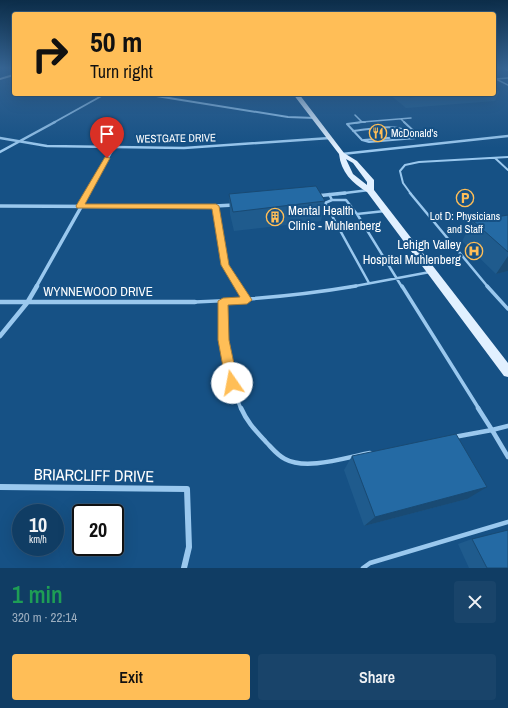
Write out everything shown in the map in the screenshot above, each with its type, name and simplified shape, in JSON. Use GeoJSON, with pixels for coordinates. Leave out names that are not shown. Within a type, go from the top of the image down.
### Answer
{"type":"FeatureCollection","features":[{"type":"Feature","properties":{"kind":"main road"},"geometry":{"type":"LineString","coordinates":[[298,96],[342,154],[355,162],[371,182],[370,190]]}},
{"type":"Feature","properties":{"kind":"main road"},"geometry":{"type":"LineString","coordinates":[[342,154],[343,163],[358,184],[370,190],[508,372]]}},
{"type":"Feature","properties":{"kind":"street"},"geometry":{"type":"LineString","coordinates":[[0,152],[101,96]]}},
{"type":"Feature","properties":{"kind":"street"},"geometry":{"type":"LineString","coordinates":[[157,96],[288,117],[315,118]]}},
{"type":"Feature","properties":{"kind":"street"},"geometry":{"type":"LineString","coordinates":[[342,154],[508,136]]}},
{"type":"Feature","properties":{"kind":"street","name":"WESTGATE DRIVE"},"geometry":{"type":"LineString","coordinates":[[0,138],[47,146],[114,147],[197,147],[330,138]]}},
{"type":"Feature","properties":{"kind":"street"},"geometry":{"type":"LineString","coordinates":[[0,336],[27,302],[114,147]]}},
{"type":"Feature","properties":{"kind":"street"},"geometry":{"type":"LineString","coordinates":[[314,196],[370,190]]}},
{"type":"Feature","properties":{"kind":"street"},"geometry":{"type":"LineString","coordinates":[[0,206],[216,206],[241,204]]}},
{"type":"Feature","properties":{"kind":"street","name":"WYNNEWOOD DRIVE"},"geometry":{"type":"LineString","coordinates":[[0,302],[195,302]]}},
{"type":"Feature","properties":{"kind":"street","name":"BRIARCLIFF DRIVE"},"geometry":{"type":"LineString","coordinates":[[0,487],[187,490],[189,547],[184,568]]}},
{"type":"Feature","properties":{"kind":"lane"},"geometry":{"type":"LineString","coordinates":[[355,115],[362,122]]}},
{"type":"Feature","properties":{"kind":"lane"},"geometry":{"type":"LineString","coordinates":[[401,119],[419,136],[416,138],[369,142],[362,140],[347,124],[411,118]]}},
{"type":"Feature","properties":{"kind":"lane"},"geometry":{"type":"LineString","coordinates":[[353,131],[395,127],[403,128],[412,132],[408,136],[362,140]]}},
{"type":"Feature","properties":{"kind":"lane"},"geometry":{"type":"LineString","coordinates":[[400,137],[404,135],[406,131],[403,128]]}},
{"type":"Feature","properties":{"kind":"lane"},"geometry":{"type":"LineString","coordinates":[[508,157],[419,162],[405,165],[400,172],[403,182],[413,196],[489,288],[508,308]]}},
{"type":"Feature","properties":{"kind":"lane"},"geometry":{"type":"LineString","coordinates":[[495,158],[508,170]]}},
{"type":"Feature","properties":{"kind":"lane"},"geometry":{"type":"LineString","coordinates":[[329,194],[332,200]]}},
{"type":"Feature","properties":{"kind":"lane"},"geometry":{"type":"LineString","coordinates":[[369,283],[324,203],[332,200],[346,200],[357,214],[508,458]]}},
{"type":"Feature","properties":{"kind":"lane"},"geometry":{"type":"LineString","coordinates":[[216,206],[225,265],[247,300]]}},
{"type":"Feature","properties":{"kind":"lane"},"geometry":{"type":"LineString","coordinates":[[357,214],[386,211]]}},
{"type":"Feature","properties":{"kind":"lane"},"geometry":{"type":"LineString","coordinates":[[195,302],[247,300],[327,291],[432,272]]}},
{"type":"Feature","properties":{"kind":"lane"},"geometry":{"type":"LineString","coordinates":[[223,301],[224,340],[232,383],[245,418],[280,457],[293,463],[310,464],[378,451]]}},
{"type":"Feature","properties":{"kind":"lane"},"geometry":{"type":"LineString","coordinates":[[446,438],[508,426]]}},
{"type":"Feature","properties":{"kind":"lane"},"geometry":{"type":"LineString","coordinates":[[363,568],[370,563],[508,522]]}},
{"type":"Feature","properties":{"kind":"building"},"geometry":{"type":"Polygon","coordinates":[[[316,186],[325,201],[233,212],[229,194],[316,186]]]}},
{"type":"Feature","properties":{"kind":"building"},"geometry":{"type":"Polygon","coordinates":[[[508,215],[508,252],[473,221],[508,215]]]}},
{"type":"Feature","properties":{"kind":"building"},"geometry":{"type":"Polygon","coordinates":[[[456,434],[487,487],[375,517],[352,456],[456,434]]]}},
{"type":"Feature","properties":{"kind":"building"},"geometry":{"type":"Polygon","coordinates":[[[508,530],[508,568],[487,568],[472,539],[508,530]]]}},
{"type":"Feature","properties":{"kind":"place","name":"McDonald's"},"geometry":{"type":"Point","coordinates":[378,133]}},
{"type":"Feature","properties":{"kind":"place","name":"Lot D: Physicians and Staff"},"geometry":{"type":"Point","coordinates":[465,198]}},
{"type":"Feature","properties":{"kind":"place","name":"Mental Health Clinic - Muhlenberg"},"geometry":{"type":"Point","coordinates":[275,217]}},
{"type":"Feature","properties":{"kind":"place","name":"Lehigh Valley Hospital Muhlenberg"},"geometry":{"type":"Point","coordinates":[474,251]}},
{"type":"Feature","properties":{"kind":"route"},"geometry":{"type":"LineString","coordinates":[[107,158],[80,206],[216,206],[225,265],[247,300],[223,301],[224,340],[232,383]]}}]}
